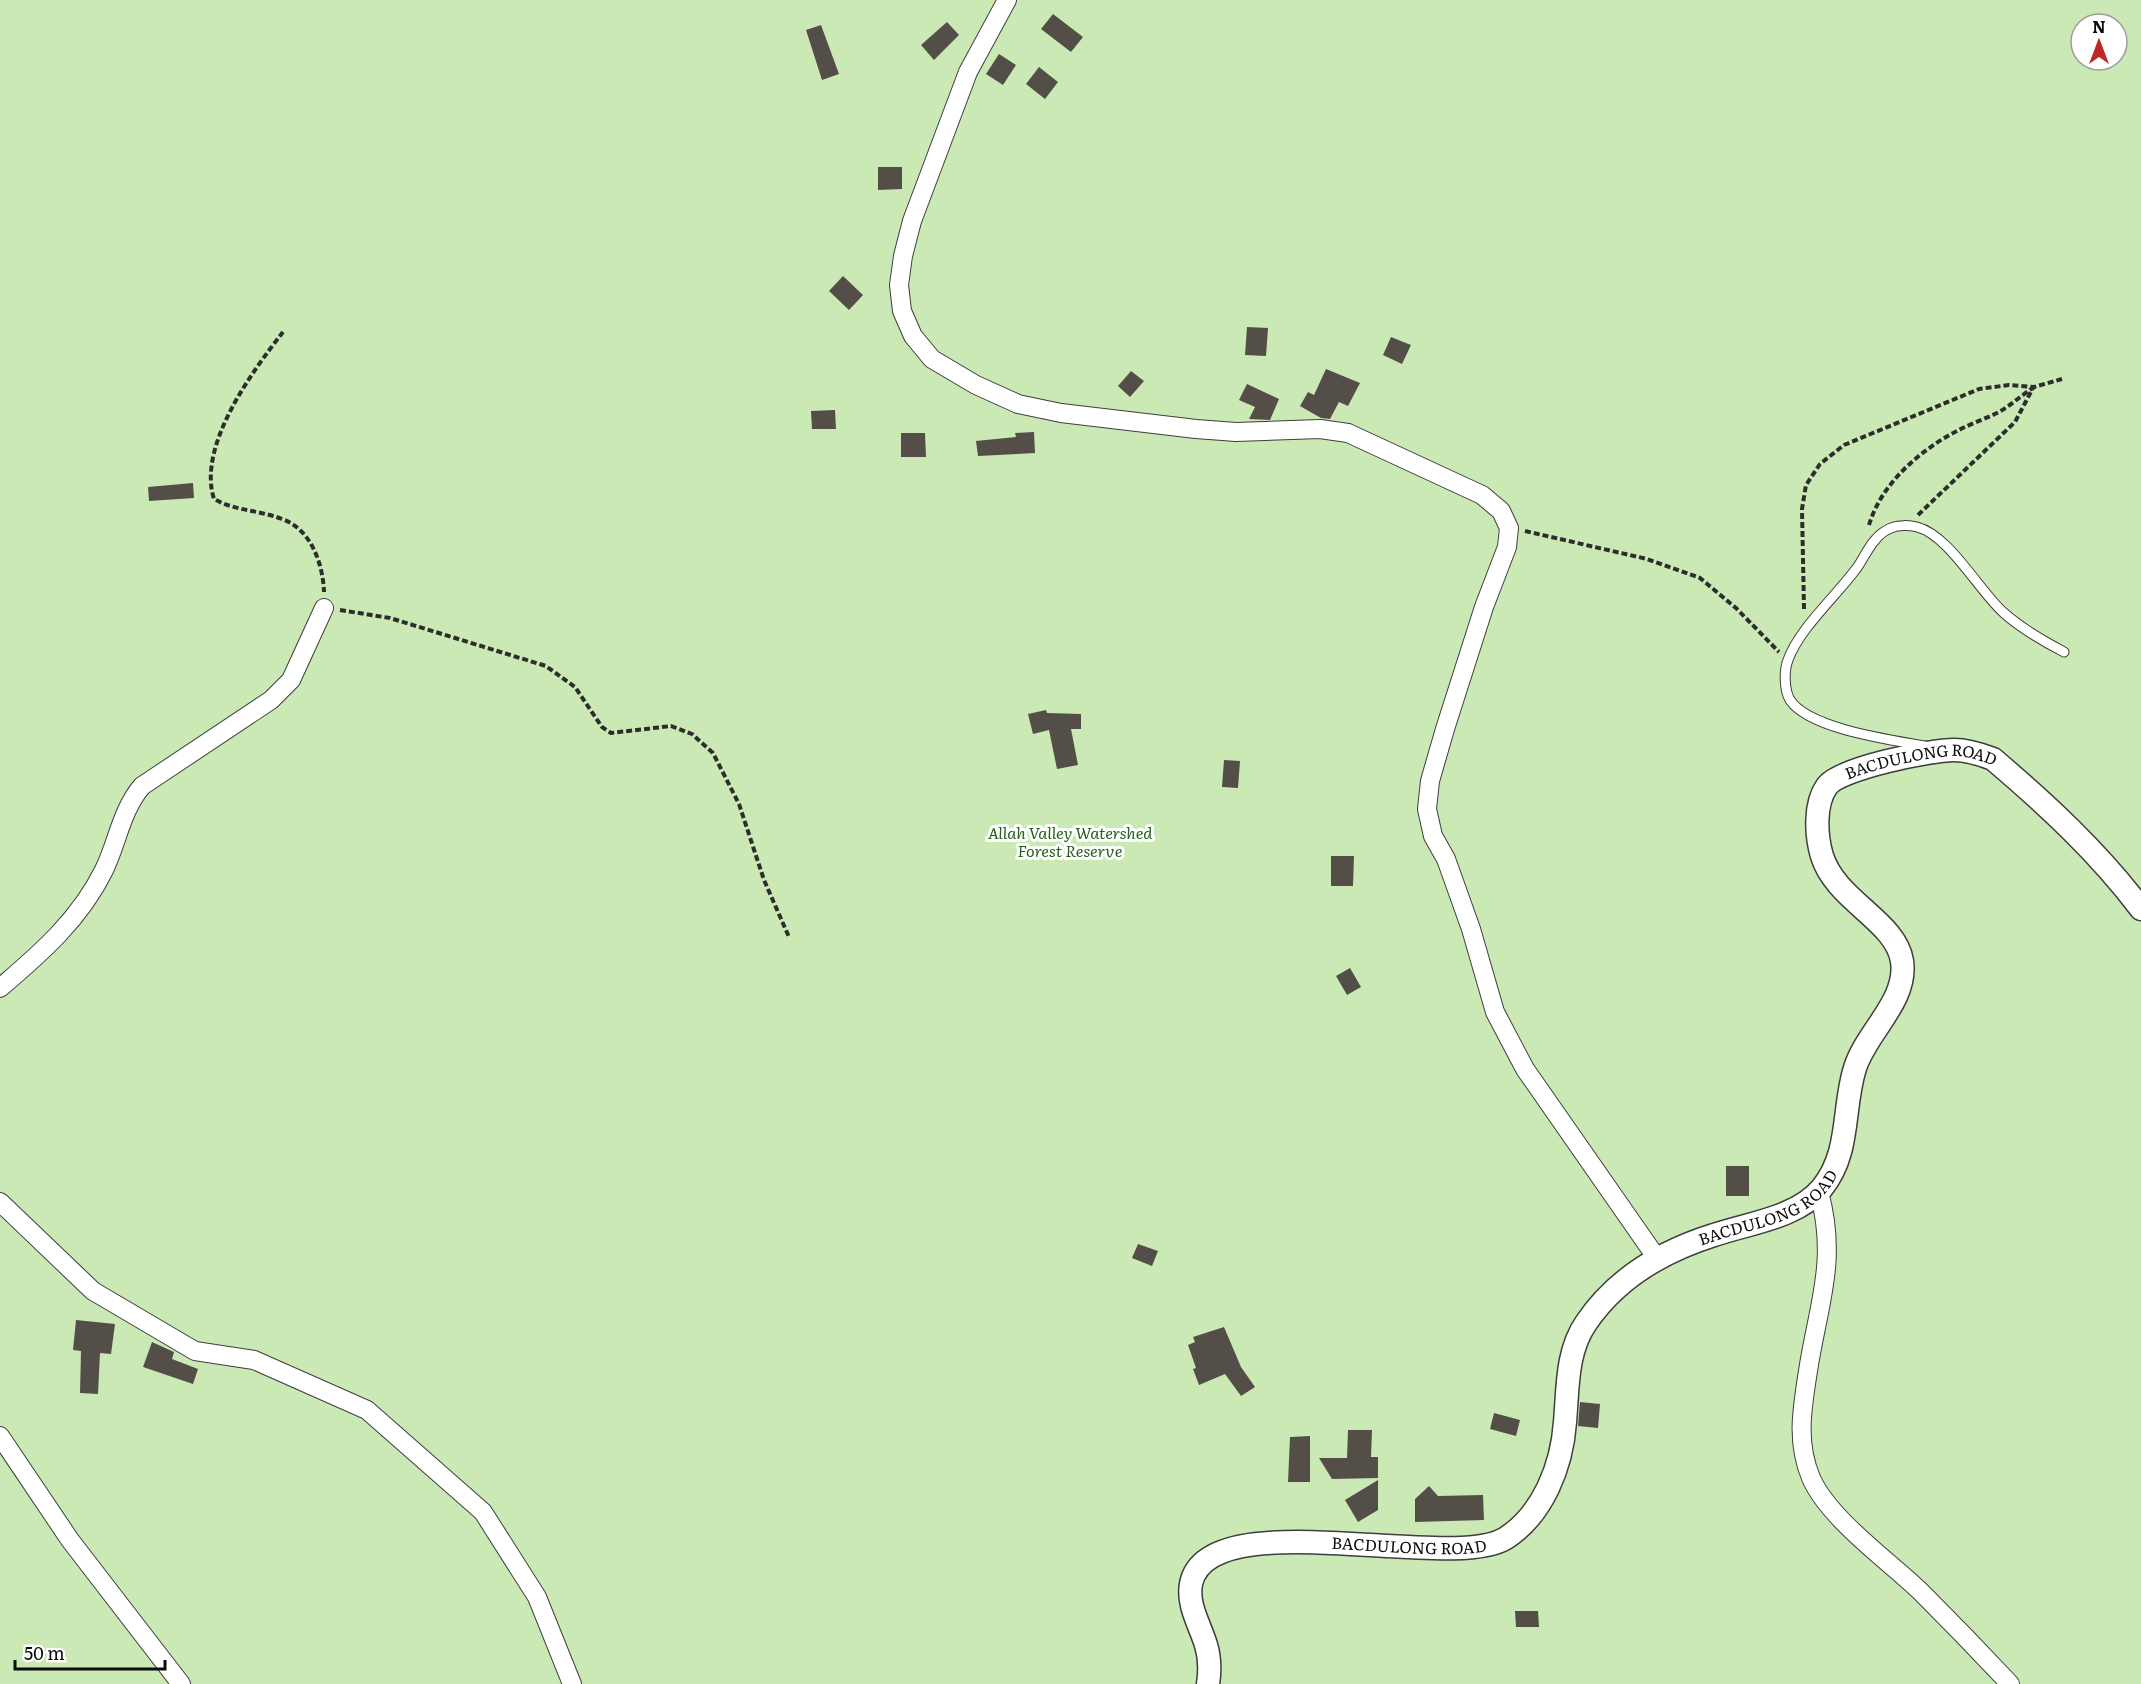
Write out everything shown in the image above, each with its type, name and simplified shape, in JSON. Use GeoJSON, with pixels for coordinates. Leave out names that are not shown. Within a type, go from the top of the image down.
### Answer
{"type":"FeatureCollection","features":[{"type":"Feature","properties":{"kind":"street"},"geometry":{"type":"LineString","coordinates":[[1006,0],[968,72],[912,221],[903,256],[899,285],[902,311],[913,336],[932,358],[976,386],[1018,404],[1061,413],[1196,429],[1236,432],[1320,429],[1348,433],[1482,495],[1501,511],[1509,528],[1507,547],[1484,607],[1445,729],[1430,781],[1427,808],[1433,836],[1446,859],[1471,929],[1495,1012],[1508,1039],[1525,1069],[1656,1257]]}},
{"type":"Feature","properties":{"kind":"street"},"geometry":{"type":"LineString","coordinates":[[0,988],[50,946],[86,902],[105,868],[129,801],[142,786],[271,700],[291,680],[324,608]]}},
{"type":"Feature","properties":{"kind":"street","name":"BACDULONG ROAD"},"geometry":{"type":"LineString","coordinates":[[1208,1684],[1207,1647],[1191,1602],[1191,1583],[1198,1568],[1215,1554],[1287,1541],[1369,1543],[1459,1550],[1484,1548],[1503,1540],[1526,1522],[1549,1487],[1559,1461],[1574,1349],[1584,1325],[1610,1292],[1656,1257],[1711,1236],[1790,1212],[1819,1192],[1835,1169],[1845,1139],[1855,1067],[1864,1044],[1897,994],[1903,976],[1902,957],[1893,937],[1842,891],[1830,874],[1822,855],[1817,829],[1820,801],[1827,784],[1865,766],[1951,750],[1976,752],[1993,759],[2085,843],[2119,879],[2141,909]]}},
{"type":"Feature","properties":{"kind":"street"},"geometry":{"type":"LineString","coordinates":[[1819,1192],[1826,1216],[1828,1268],[1799,1423],[1802,1450],[1811,1478],[1820,1495],[1835,1514],[1922,1594],[2010,1684]]}},
{"type":"Feature","properties":{"kind":"street"},"geometry":{"type":"LineString","coordinates":[[0,1202],[93,1291],[195,1351],[254,1360],[367,1410],[483,1512],[537,1597],[573,1684]]}},
{"type":"Feature","properties":{"kind":"street"},"geometry":{"type":"LineString","coordinates":[[0,1436],[70,1540],[181,1684]]}},
{"type":"Feature","properties":{"kind":"lane"},"geometry":{"type":"LineString","coordinates":[[1951,750],[1892,740],[1818,720],[1798,709],[1789,698],[1785,682],[1787,661],[1804,631],[1846,581],[1875,540],[1890,528],[1907,525],[1920,528],[1944,544],[2004,613],[2035,636],[2064,652]]}},
{"type":"Feature","properties":{"kind":"path"},"geometry":{"type":"LineString","coordinates":[[283,332],[253,371],[233,406],[212,463],[209,485],[214,499],[226,506],[284,519],[305,535],[318,556],[323,582],[324,608],[390,618],[546,666],[575,687],[602,727],[611,733],[671,726],[692,734],[713,753],[739,804],[764,880],[789,937]]}},
{"type":"Feature","properties":{"kind":"path"},"geometry":{"type":"LineString","coordinates":[[1804,631],[1802,509],[1806,485],[1820,464],[1844,445],[1979,389],[2009,385],[2034,387],[2062,380]]}},
{"type":"Feature","properties":{"kind":"path"},"geometry":{"type":"LineString","coordinates":[[1907,525],[2015,422],[2034,387]]}},
{"type":"Feature","properties":{"kind":"path"},"geometry":{"type":"LineString","coordinates":[[1868,530],[1886,492],[1905,467],[1956,431],[2001,411],[2034,387]]}},
{"type":"Feature","properties":{"kind":"path"},"geometry":{"type":"LineString","coordinates":[[1509,528],[1647,559],[1700,578],[1736,608],[1787,661]]}},
{"type":"Feature","properties":{"kind":"green space","name":"Allah Valley Watershed Forest Reserve"},"geometry":{"type":"Polygon","coordinates":[[[0,0],[2141,0],[2141,1684],[0,1684],[0,0]]]}},
{"type":"Feature","properties":{"kind":"building"},"geometry":{"type":"Polygon","coordinates":[[[1053,14],[1083,37],[1071,52],[1041,29],[1053,14]]]}},
{"type":"Feature","properties":{"kind":"building"},"geometry":{"type":"Polygon","coordinates":[[[947,22],[959,35],[934,60],[921,45],[947,22]]]}},
{"type":"Feature","properties":{"kind":"building"},"geometry":{"type":"Polygon","coordinates":[[[821,25],[839,74],[822,80],[806,30],[821,25]]]}},
{"type":"Feature","properties":{"kind":"building"},"geometry":{"type":"Polygon","coordinates":[[[999,54],[1016,65],[1003,85],[986,74],[999,54]]]}},
{"type":"Feature","properties":{"kind":"building"},"geometry":{"type":"Polygon","coordinates":[[[1039,67],[1058,82],[1045,99],[1026,84],[1039,67]]]}},
{"type":"Feature","properties":{"kind":"building"},"geometry":{"type":"Polygon","coordinates":[[[878,167],[902,167],[902,189],[878,190],[878,167]]]}},
{"type":"Feature","properties":{"kind":"building"},"geometry":{"type":"Polygon","coordinates":[[[843,276],[863,295],[849,310],[829,291],[843,276]]]}},
{"type":"Feature","properties":{"kind":"building"},"geometry":{"type":"Polygon","coordinates":[[[1247,327],[1268,328],[1266,356],[1245,355],[1247,327]]]}},
{"type":"Feature","properties":{"kind":"building"},"geometry":{"type":"Polygon","coordinates":[[[1391,337],[1411,345],[1402,364],[1383,355],[1391,337]]]}},
{"type":"Feature","properties":{"kind":"building"},"geometry":{"type":"Polygon","coordinates":[[[1326,369],[1360,383],[1348,406],[1339,402],[1330,419],[1321,418],[1300,406],[1308,392],[1314,395],[1326,369]]]}},
{"type":"Feature","properties":{"kind":"building"},"geometry":{"type":"Polygon","coordinates":[[[1131,371],[1144,381],[1130,397],[1118,386],[1131,371]]]}},
{"type":"Feature","properties":{"kind":"building"},"geometry":{"type":"Polygon","coordinates":[[[1247,384],[1279,399],[1270,420],[1249,419],[1255,407],[1239,400],[1247,384]]]}},
{"type":"Feature","properties":{"kind":"building"},"geometry":{"type":"Polygon","coordinates":[[[835,410],[836,429],[812,429],[811,411],[835,410]]]}},
{"type":"Feature","properties":{"kind":"building"},"geometry":{"type":"Polygon","coordinates":[[[1034,432],[1035,453],[978,456],[976,441],[1016,437],[1015,433],[1034,432]]]}},
{"type":"Feature","properties":{"kind":"building"},"geometry":{"type":"Polygon","coordinates":[[[901,433],[925,433],[926,457],[901,457],[901,433]]]}},
{"type":"Feature","properties":{"kind":"building"},"geometry":{"type":"Polygon","coordinates":[[[193,483],[194,498],[149,501],[148,487],[193,483]]]}},
{"type":"Feature","properties":{"kind":"building"},"geometry":{"type":"Polygon","coordinates":[[[1046,710],[1047,713],[1081,714],[1081,729],[1071,729],[1078,765],[1057,769],[1049,730],[1033,734],[1028,714],[1046,710]]]}},
{"type":"Feature","properties":{"kind":"building"},"geometry":{"type":"Polygon","coordinates":[[[1224,760],[1240,761],[1238,788],[1222,787],[1224,760]]]}},
{"type":"Feature","properties":{"kind":"building"},"geometry":{"type":"Polygon","coordinates":[[[1331,856],[1354,856],[1353,886],[1331,886],[1331,856]]]}},
{"type":"Feature","properties":{"kind":"building"},"geometry":{"type":"Polygon","coordinates":[[[1350,968],[1361,987],[1347,995],[1336,976],[1350,968]]]}},
{"type":"Feature","properties":{"kind":"building"},"geometry":{"type":"Polygon","coordinates":[[[1726,1166],[1749,1166],[1749,1196],[1726,1196],[1726,1166]]]}},
{"type":"Feature","properties":{"kind":"building"},"geometry":{"type":"Polygon","coordinates":[[[1138,1244],[1158,1251],[1152,1266],[1132,1258],[1138,1244]]]}},
{"type":"Feature","properties":{"kind":"building"},"geometry":{"type":"Polygon","coordinates":[[[76,1320],[115,1324],[111,1354],[100,1353],[98,1394],[80,1393],[81,1351],[73,1350],[76,1320]]]}},
{"type":"Feature","properties":{"kind":"building"},"geometry":{"type":"Polygon","coordinates":[[[1224,1327],[1241,1367],[1255,1387],[1241,1396],[1225,1374],[1199,1385],[1193,1369],[1196,1368],[1188,1345],[1195,1342],[1193,1337],[1224,1327]]]}},
{"type":"Feature","properties":{"kind":"building"},"geometry":{"type":"Polygon","coordinates":[[[152,1342],[174,1352],[172,1359],[198,1369],[193,1384],[143,1367],[152,1342]]]}},
{"type":"Feature","properties":{"kind":"building"},"geometry":{"type":"Polygon","coordinates":[[[1580,1402],[1600,1404],[1598,1428],[1578,1426],[1580,1402]]]}},
{"type":"Feature","properties":{"kind":"building"},"geometry":{"type":"Polygon","coordinates":[[[1494,1413],[1520,1420],[1516,1436],[1490,1429],[1494,1413]]]}},
{"type":"Feature","properties":{"kind":"building"},"geometry":{"type":"Polygon","coordinates":[[[1348,1430],[1372,1430],[1371,1457],[1378,1457],[1378,1478],[1332,1479],[1319,1458],[1347,1458],[1348,1430]]]}},
{"type":"Feature","properties":{"kind":"building"},"geometry":{"type":"Polygon","coordinates":[[[1310,1436],[1310,1482],[1288,1482],[1290,1437],[1310,1436]]]}},
{"type":"Feature","properties":{"kind":"building"},"geometry":{"type":"Polygon","coordinates":[[[1378,1480],[1378,1510],[1358,1522],[1345,1500],[1378,1480]]]}},
{"type":"Feature","properties":{"kind":"building"},"geometry":{"type":"Polygon","coordinates":[[[1429,1486],[1438,1496],[1483,1495],[1484,1520],[1415,1522],[1415,1499],[1429,1486]]]}},
{"type":"Feature","properties":{"kind":"building"},"geometry":{"type":"Polygon","coordinates":[[[1515,1611],[1538,1611],[1539,1627],[1516,1627],[1515,1611]]]}}]}
